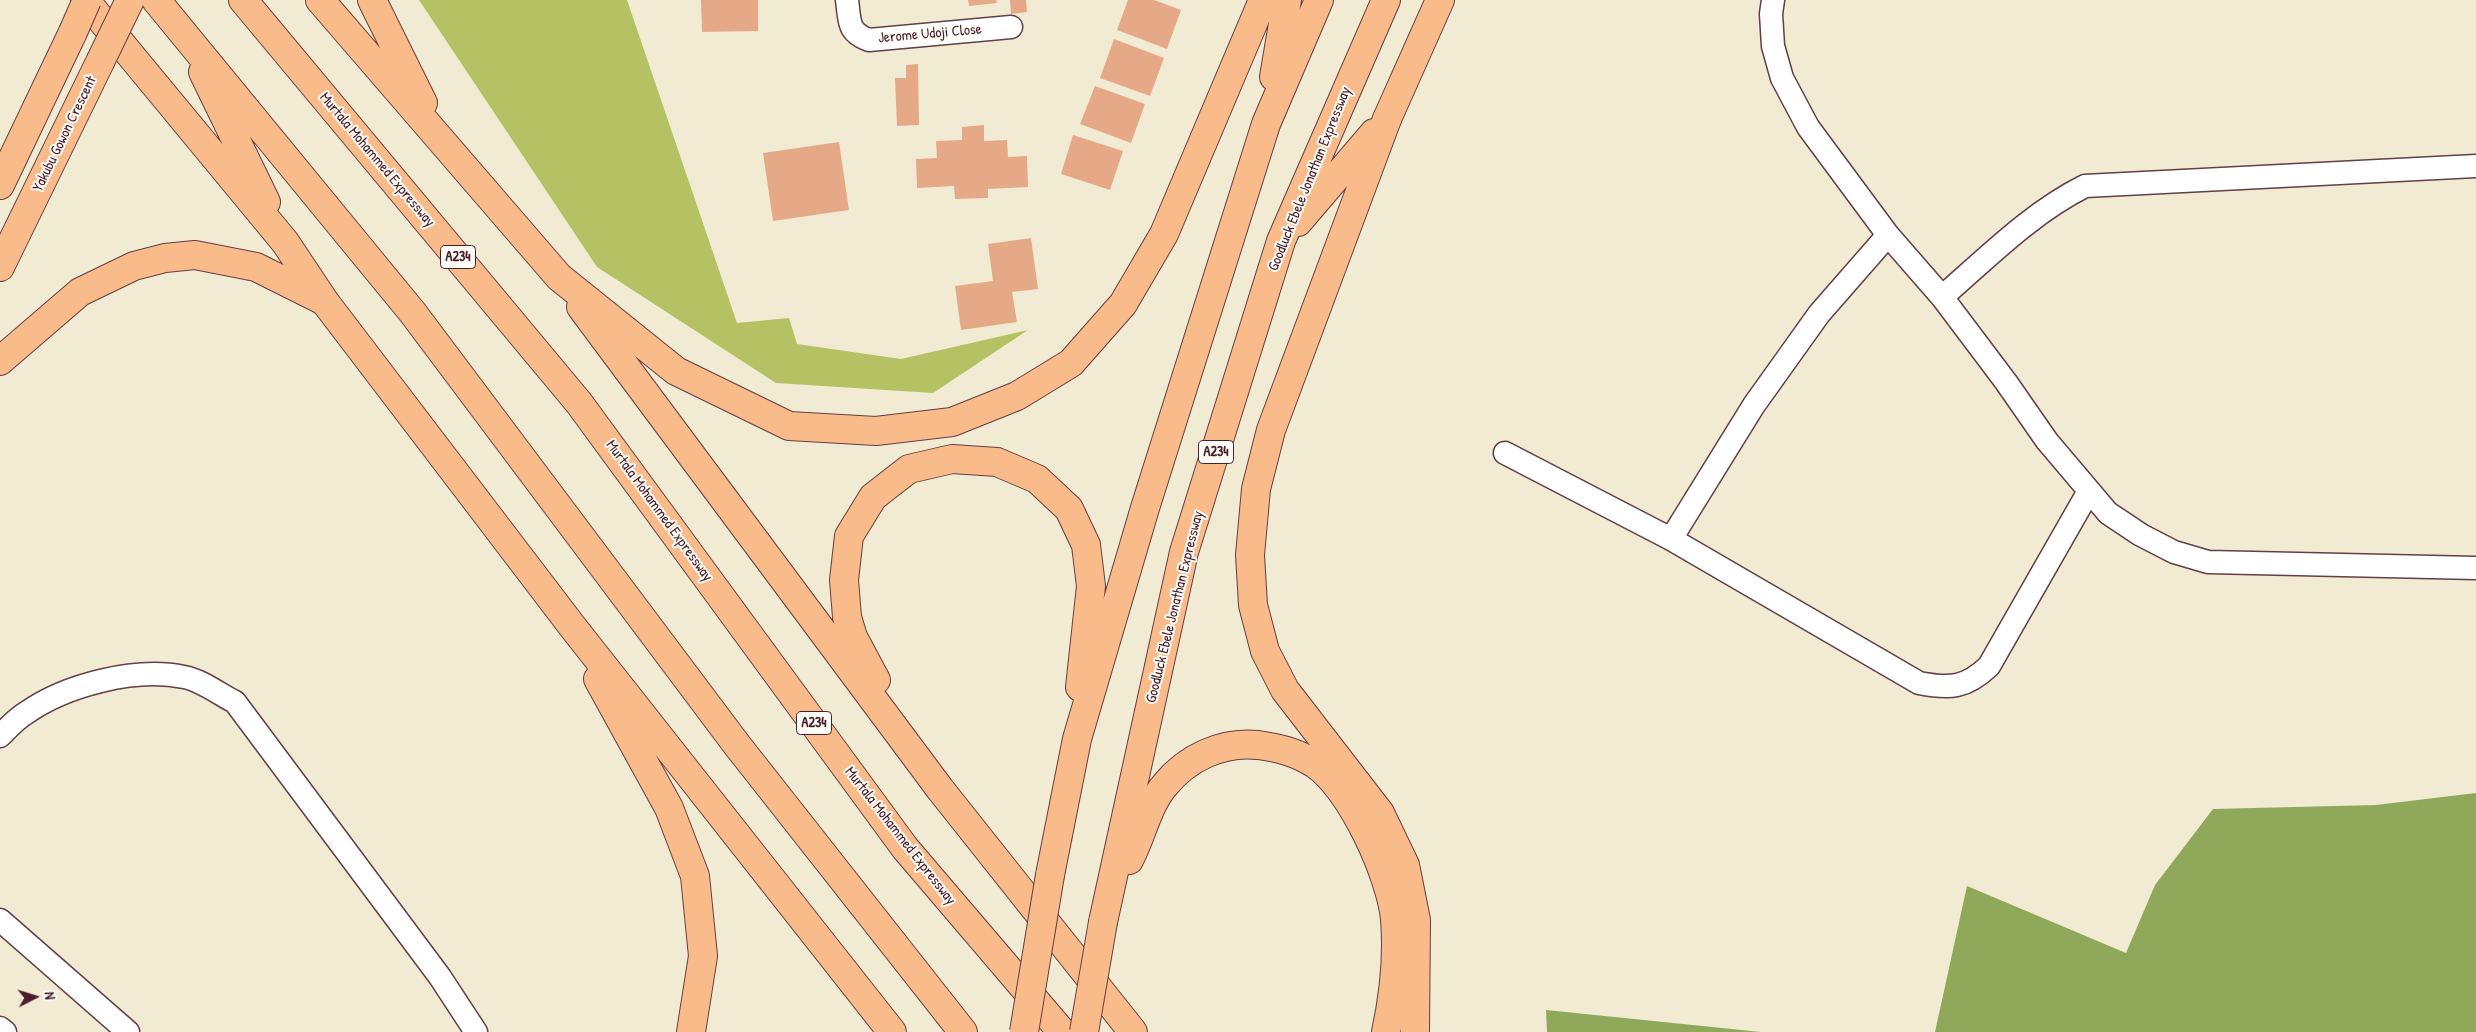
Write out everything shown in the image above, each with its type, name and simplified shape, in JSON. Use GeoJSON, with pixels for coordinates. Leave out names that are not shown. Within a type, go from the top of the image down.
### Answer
{"type":"FeatureCollection","features":[{"type":"Feature","properties":{"kind":"main road"},"geometry":{"type":"LineString","coordinates":[[0,185],[73,32],[86,0],[285,242],[325,302],[572,626],[892,1032]]}},
{"type":"Feature","properties":{"kind":"main road","name":"Yakubu Gowon Crescent"},"geometry":{"type":"LineString","coordinates":[[0,267],[130,0]]}},
{"type":"Feature","properties":{"kind":"main road"},"geometry":{"type":"LineString","coordinates":[[156,0],[419,320],[737,745],[963,1032]]}},
{"type":"Feature","properties":{"kind":"main road","name":"Murtala Mohammed Expressway"},"geometry":{"type":"LineString","coordinates":[[243,0],[579,403],[905,848],[1062,1032]]}},
{"type":"Feature","properties":{"kind":"main road"},"geometry":{"type":"LineString","coordinates":[[320,0],[559,277],[940,789],[1133,1032]]}},
{"type":"Feature","properties":{"kind":"main road"},"geometry":{"type":"LineString","coordinates":[[372,0],[440,138]]}},
{"type":"Feature","properties":{"kind":"main road"},"geometry":{"type":"LineString","coordinates":[[559,277],[676,371],[790,426],[876,431],[952,422],[1017,396],[1071,363],[1123,304],[1164,234],[1263,0]]}},
{"type":"Feature","properties":{"kind":"main road"},"geometry":{"type":"LineString","coordinates":[[1266,124],[1287,0]]}},
{"type":"Feature","properties":{"kind":"main road"},"geometry":{"type":"LineString","coordinates":[[1024,1032],[1050,875],[1077,739],[1148,499],[1266,124],[1318,0]]}},
{"type":"Feature","properties":{"kind":"main road","name":"Goodluck Ebele Jonathan Expressway"},"geometry":{"type":"LineString","coordinates":[[1084,1032],[1105,913],[1184,552],[1282,241],[1386,0]]}},
{"type":"Feature","properties":{"kind":"main road"},"geometry":{"type":"LineString","coordinates":[[1415,1032],[1416,920],[1405,865],[1380,813],[1285,690],[1265,651],[1253,605],[1250,555],[1256,489],[1271,430],[1387,119],[1440,0]]}},
{"type":"Feature","properties":{"kind":"main road"},"geometry":{"type":"LineString","coordinates":[[185,35],[285,242]]}},
{"type":"Feature","properties":{"kind":"main road"},"geometry":{"type":"LineString","coordinates":[[1282,241],[1387,119]]}},
{"type":"Feature","properties":{"kind":"main road"},"geometry":{"type":"LineString","coordinates":[[0,360],[80,292],[120,272],[165,258],[195,255],[256,267],[325,302]]}},
{"type":"Feature","properties":{"kind":"main road"},"geometry":{"type":"LineString","coordinates":[[940,789],[866,664],[853,637],[844,580],[849,536],[873,497],[909,470],[952,459],[997,462],[1037,479],[1069,509],[1086,545],[1090,571],[1077,739]]}},
{"type":"Feature","properties":{"kind":"main road"},"geometry":{"type":"LineString","coordinates":[[572,626],[601,686],[669,808],[695,876],[703,956],[692,1032]]}},
{"type":"Feature","properties":{"kind":"main road"},"geometry":{"type":"LineString","coordinates":[[1105,913],[1156,798],[1184,765],[1212,750],[1248,744],[1285,748],[1316,765],[1340,790],[1369,840],[1386,878],[1395,918],[1396,965],[1386,1032]]}},
{"type":"Feature","properties":{"kind":"street","name":"Jerome Udoji Close"},"geometry":{"type":"LineString","coordinates":[[847,0],[850,24],[857,36],[869,40],[1012,27]]}},
{"type":"Feature","properties":{"kind":"street"},"geometry":{"type":"LineString","coordinates":[[1774,0],[1772,14],[1773,46],[1782,78],[1808,127],[1888,235],[1942,297],[2006,382],[2047,441],[2108,514],[2141,535],[2174,552],[2208,562],[2476,568]]}},
{"type":"Feature","properties":{"kind":"street"},"geometry":{"type":"LineString","coordinates":[[1942,297],[2030,221],[2066,195],[2085,186],[2476,166]]}},
{"type":"Feature","properties":{"kind":"street"},"geometry":{"type":"LineString","coordinates":[[1671,539],[1754,405],[1819,314],[1888,235]]}},
{"type":"Feature","properties":{"kind":"street"},"geometry":{"type":"LineString","coordinates":[[1505,453],[1671,539],[1919,683],[1940,687],[1975,680],[1989,666],[2089,491]]}},
{"type":"Feature","properties":{"kind":"street"},"geometry":{"type":"LineString","coordinates":[[0,736],[26,713],[70,690],[104,680],[152,674],[185,677],[235,702],[440,977],[476,1032]]}},
{"type":"Feature","properties":{"kind":"street"},"geometry":{"type":"LineString","coordinates":[[0,920],[128,1032]]}},
{"type":"Feature","properties":{"kind":"street"},"geometry":{"type":"LineString","coordinates":[[0,1028],[5,1032]]}},
{"type":"Feature","properties":{"kind":"green space"},"geometry":{"type":"Polygon","coordinates":[[[419,0],[627,0],[737,323],[789,318],[797,344],[901,359],[1028,330],[933,393],[776,383],[597,267],[419,0]]]}},
{"type":"Feature","properties":{"kind":"green space"},"geometry":{"type":"Polygon","coordinates":[[[2476,793],[2476,1032],[1935,1032],[1967,886],[2126,953],[2155,885],[2213,809],[2376,805],[2476,793]]]}},
{"type":"Feature","properties":{"kind":"green space"},"geometry":{"type":"Polygon","coordinates":[[[1546,1010],[1761,1032],[1547,1032],[1546,1010]]]}},
{"type":"Feature","properties":{"kind":"building"},"geometry":{"type":"Polygon","coordinates":[[[701,0],[758,0],[758,31],[702,32],[701,0]]]}},
{"type":"Feature","properties":{"kind":"building"},"geometry":{"type":"Polygon","coordinates":[[[968,0],[996,0],[997,3],[969,6],[968,0]]]}},
{"type":"Feature","properties":{"kind":"building"},"geometry":{"type":"Polygon","coordinates":[[[1010,0],[1026,0],[1027,12],[1011,14],[1010,0]]]}},
{"type":"Feature","properties":{"kind":"building"},"geometry":{"type":"Polygon","coordinates":[[[1128,0],[1154,0],[1181,10],[1167,49],[1117,30],[1128,0]]]}},
{"type":"Feature","properties":{"kind":"building"},"geometry":{"type":"Polygon","coordinates":[[[1114,39],[1164,58],[1150,96],[1100,78],[1114,39]]]}},
{"type":"Feature","properties":{"kind":"building"},"geometry":{"type":"Polygon","coordinates":[[[918,64],[919,125],[897,126],[895,78],[906,78],[906,65],[918,64]]]}},
{"type":"Feature","properties":{"kind":"building"},"geometry":{"type":"Polygon","coordinates":[[[1095,86],[1145,104],[1131,143],[1080,124],[1095,86]]]}},
{"type":"Feature","properties":{"kind":"building"},"geometry":{"type":"Polygon","coordinates":[[[984,125],[984,141],[1007,140],[1008,157],[1027,156],[1028,187],[988,189],[988,198],[955,199],[954,186],[917,188],[916,159],[937,158],[936,141],[962,140],[962,127],[984,125]]]}},
{"type":"Feature","properties":{"kind":"building"},"geometry":{"type":"Polygon","coordinates":[[[1073,135],[1123,151],[1110,190],[1061,174],[1073,135]]]}},
{"type":"Feature","properties":{"kind":"building"},"geometry":{"type":"Polygon","coordinates":[[[839,142],[849,210],[773,221],[763,153],[839,142]]]}},
{"type":"Feature","properties":{"kind":"building"},"geometry":{"type":"Polygon","coordinates":[[[1031,238],[1038,289],[1012,292],[1017,322],[961,330],[955,286],[993,281],[988,244],[1031,238]]]}}]}
